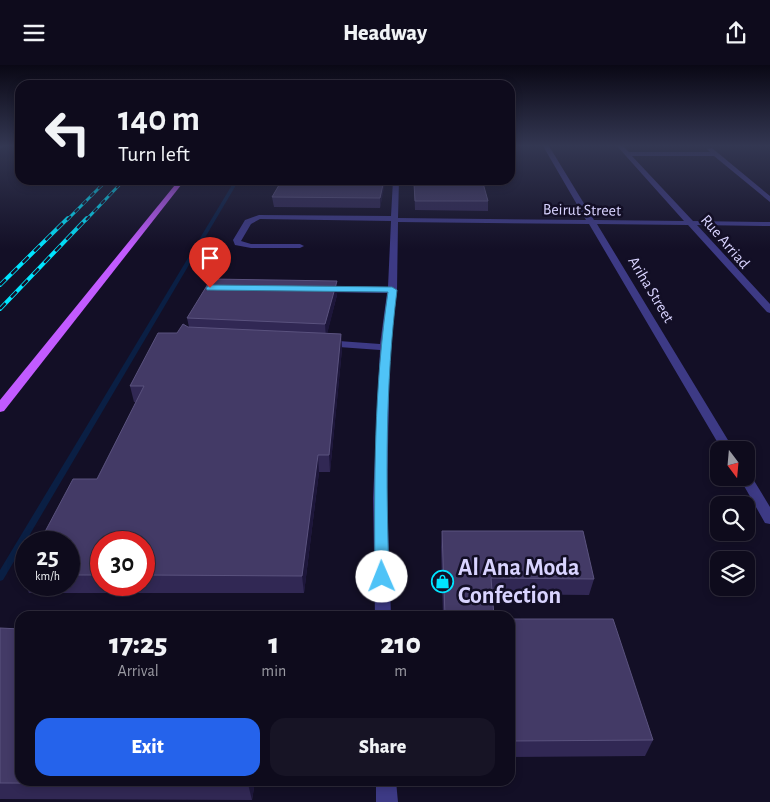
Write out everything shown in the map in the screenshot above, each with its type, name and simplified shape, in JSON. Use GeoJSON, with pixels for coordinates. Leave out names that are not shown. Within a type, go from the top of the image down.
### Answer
{"type":"FeatureCollection","features":[{"type":"Feature","properties":{"kind":"main road"},"geometry":{"type":"LineString","coordinates":[[0,408],[178,185]]}},
{"type":"Feature","properties":{"kind":"street","name":"Ariha Street"},"geometry":{"type":"LineString","coordinates":[[567,180],[723,441]]}},
{"type":"Feature","properties":{"kind":"street","name":"Rue Arriad"},"geometry":{"type":"LineString","coordinates":[[652,180],[770,310]]}},
{"type":"Feature","properties":{"kind":"street"},"geometry":{"type":"LineString","coordinates":[[747,180],[770,200]]}},
{"type":"Feature","properties":{"kind":"street"},"geometry":{"type":"LineString","coordinates":[[383,611],[380,498],[385,347],[392,290],[396,185]]}},
{"type":"Feature","properties":{"kind":"street","name":"Beirut Street"},"geometry":{"type":"LineString","coordinates":[[300,246],[251,246],[238,243],[237,240],[248,222],[259,217],[770,224]]}},
{"type":"Feature","properties":{"kind":"street"},"geometry":{"type":"LineString","coordinates":[[306,289],[392,290]]}},
{"type":"Feature","properties":{"kind":"street"},"geometry":{"type":"LineString","coordinates":[[315,342],[385,347]]}},
{"type":"Feature","properties":{"kind":"street"},"geometry":{"type":"LineString","coordinates":[[751,486],[768,511]]}},
{"type":"Feature","properties":{"kind":"street"},"geometry":{"type":"LineString","coordinates":[[386,786],[387,802]]}},
{"type":"Feature","properties":{"kind":"building"},"geometry":{"type":"Polygon","coordinates":[[[279,185],[383,185],[380,198],[272,197],[279,185]]]}},
{"type":"Feature","properties":{"kind":"building"},"geometry":{"type":"Polygon","coordinates":[[[414,185],[484,185],[488,201],[415,201],[414,185]]]}},
{"type":"Feature","properties":{"kind":"building"},"geometry":{"type":"Polygon","coordinates":[[[211,279],[337,281],[325,324],[187,318],[211,279]]]}},
{"type":"Feature","properties":{"kind":"building"},"geometry":{"type":"Polygon","coordinates":[[[183,324],[188,327],[341,334],[329,455],[318,455],[302,576],[155,575],[155,531],[90,531],[90,575],[80,575],[80,531],[45,531],[73,479],[97,479],[144,386],[130,386],[158,333],[177,333],[183,324]]]}},
{"type":"Feature","properties":{"kind":"building"},"geometry":{"type":"Polygon","coordinates":[[[442,531],[583,531],[594,579],[491,578],[494,611],[445,611],[442,531]]]}},
{"type":"Feature","properties":{"kind":"building"},"geometry":{"type":"Polygon","coordinates":[[[515,619],[613,619],[653,740],[515,741],[515,619]]]}},
{"type":"Feature","properties":{"kind":"building"},"geometry":{"type":"Polygon","coordinates":[[[0,628],[15,629],[15,783],[0,783],[0,628]]]}},
{"type":"Feature","properties":{"kind":"waterway"},"geometry":{"type":"LineString","coordinates":[[0,578],[234,185]]}},
{"type":"Feature","properties":{"kind":"railway"},"geometry":{"type":"LineString","coordinates":[[67,220],[102,185]]}},
{"type":"Feature","properties":{"kind":"railway"},"geometry":{"type":"LineString","coordinates":[[86,220],[119,185]]}},
{"type":"Feature","properties":{"kind":"railway"},"geometry":{"type":"LineString","coordinates":[[0,285],[68,218]]}},
{"type":"Feature","properties":{"kind":"railway"},"geometry":{"type":"LineString","coordinates":[[0,309],[87,218]]}},
{"type":"Feature","properties":{"kind":"place","name":"Al Ana Moda Confection"},"geometry":{"type":"Point","coordinates":[442,581]}},
{"type":"Feature","properties":{"kind":"route"},"geometry":{"type":"LineString","coordinates":[[210,288],[392,290],[385,347],[380,498],[382,577]]}}]}
